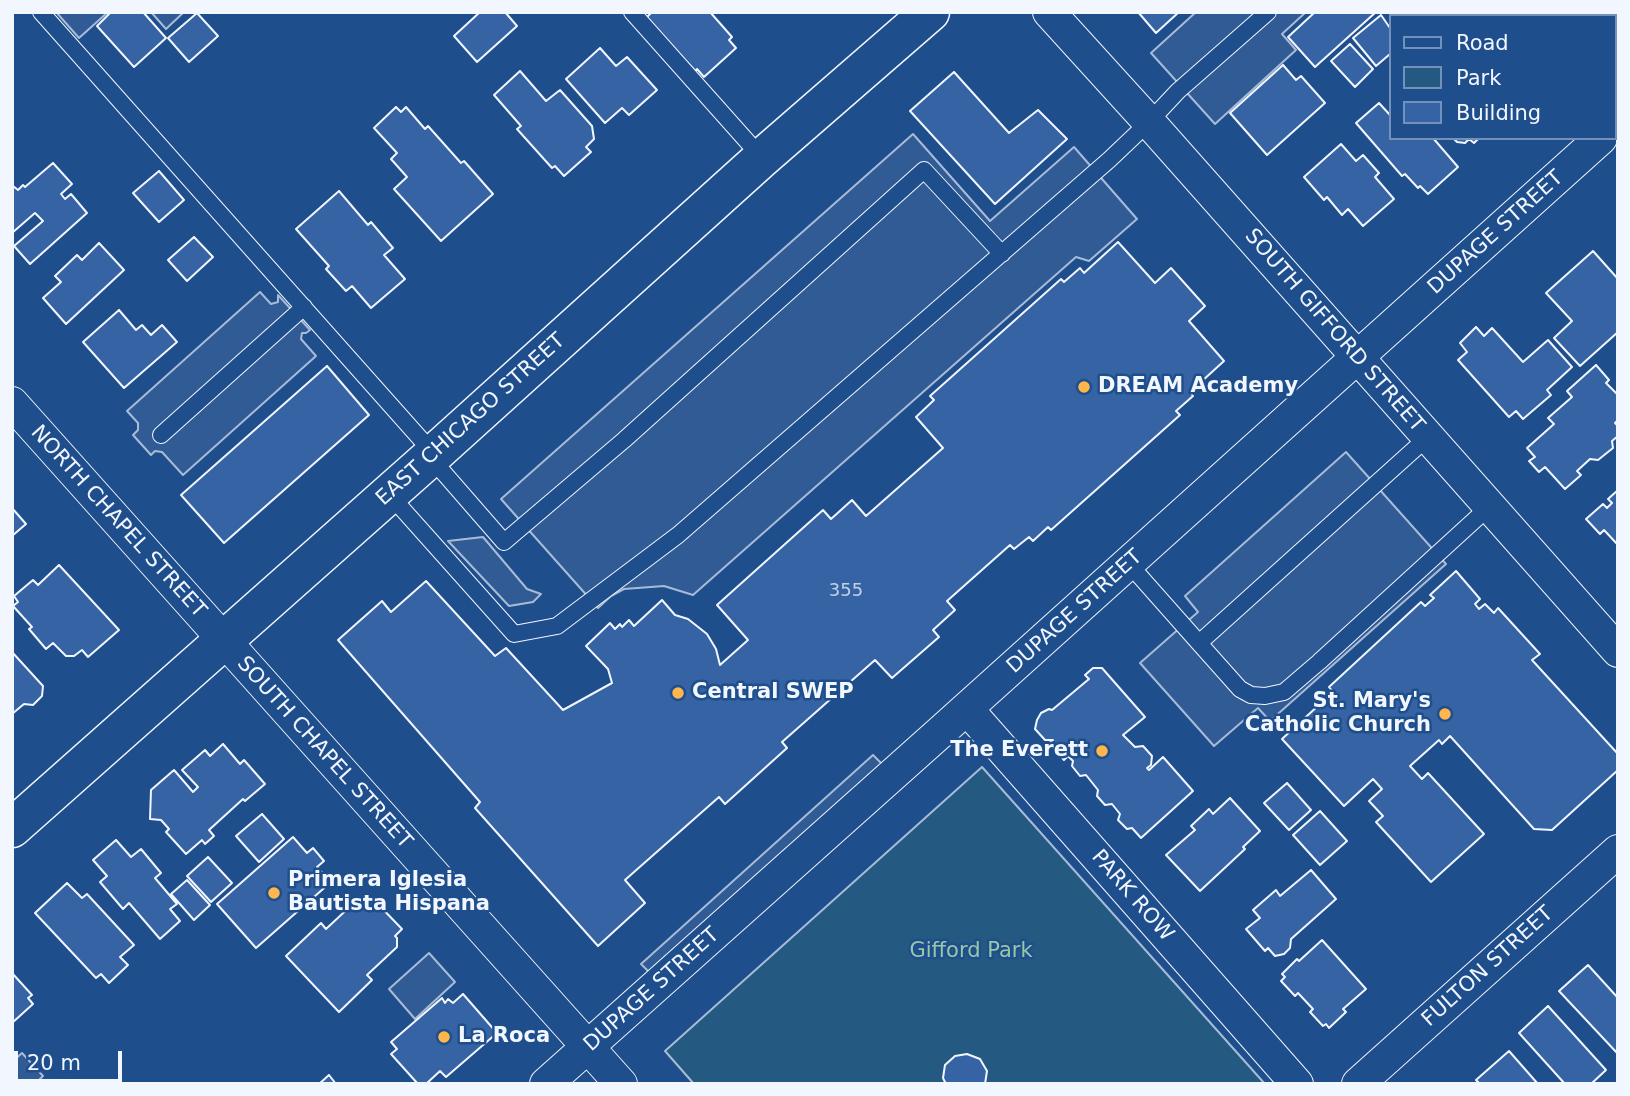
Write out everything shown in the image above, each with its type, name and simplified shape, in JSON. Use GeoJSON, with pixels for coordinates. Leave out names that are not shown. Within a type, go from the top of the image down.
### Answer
{"type":"FeatureCollection","features":[{"type":"Feature","properties":{"kind":"street","name":"EAST CHICAGO STREET"},"geometry":{"type":"LineString","coordinates":[[14,824],[930,12]]}},
{"type":"Feature","properties":{"kind":"street","name":"SOUTH GIFFORD STREET"},"geometry":{"type":"LineString","coordinates":[[1049,12],[1618,651]]}},
{"type":"Feature","properties":{"kind":"street","name":"DUPAGE STREET"},"geometry":{"type":"LineString","coordinates":[[546,1084],[1599,140]]}},
{"type":"Feature","properties":{"kind":"street","name":"NORTH CHAPEL STREET"},"geometry":{"type":"LineString","coordinates":[[12,403],[224,640]]}},
{"type":"Feature","properties":{"kind":"street","name":"SOUTH CHAPEL STREET"},"geometry":{"type":"LineString","coordinates":[[224,640],[621,1084]]}},
{"type":"Feature","properties":{"kind":"street","name":"PARK ROW"},"geometry":{"type":"LineString","coordinates":[[967,709],[1297,1084]]}},
{"type":"Feature","properties":{"kind":"street","name":"FULTON STREET"},"geometry":{"type":"LineString","coordinates":[[1358,1084],[1618,851]]}},
{"type":"Feature","properties":{"kind":"lane"},"geometry":{"type":"LineString","coordinates":[[41,12],[304,307],[504,542],[624,440],[924,170],[1002,254]]}},
{"type":"Feature","properties":{"kind":"lane"},"geometry":{"type":"LineString","coordinates":[[632,12],[762,159]]}},
{"type":"Feature","properties":{"kind":"lane"},"geometry":{"type":"LineString","coordinates":[[389,494],[514,634],[557,625],[678,535],[1110,160],[1178,91],[1268,12]]}},
{"type":"Feature","properties":{"kind":"lane"},"geometry":{"type":"LineString","coordinates":[[162,435],[304,307]]}},
{"type":"Feature","properties":{"kind":"lane"},"geometry":{"type":"LineString","coordinates":[[1199,643],[1428,437]]}},
{"type":"Feature","properties":{"kind":"lane"},"geometry":{"type":"LineString","coordinates":[[1129,564],[1240,689],[1251,695],[1265,696],[1284,692],[1490,506]]}},
{"type":"Feature","properties":{"kind":"green space","name":"Gifford Park"},"geometry":{"type":"Polygon","coordinates":[[[982,767],[1265,1084],[694,1084],[665,1051],[982,767]]]}},
{"type":"Feature","properties":{"kind":"shaded area"},"geometry":{"type":"Polygon","coordinates":[[[56,12],[108,12],[79,38],[56,12]]]}},
{"type":"Feature","properties":{"kind":"shaded area"},"geometry":{"type":"Polygon","coordinates":[[[151,12],[184,12],[166,29],[151,12]]]}},
{"type":"Feature","properties":{"kind":"shaded area"},"geometry":{"type":"Polygon","coordinates":[[[1196,12],[1306,12],[1282,34],[1296,50],[1215,124],[1151,53],[1196,12]]]}},
{"type":"Feature","properties":{"kind":"shaded area"},"geometry":{"type":"Polygon","coordinates":[[[913,134],[990,221],[1074,147],[1137,219],[1089,261],[1076,257],[693,595],[664,586],[624,589],[598,608],[501,499],[913,134]]]}},
{"type":"Feature","properties":{"kind":"shaded area"},"geometry":{"type":"Polygon","coordinates":[[[260,292],[271,304],[278,302],[278,295],[310,330],[302,333],[301,339],[316,356],[183,475],[162,452],[155,451],[151,455],[133,435],[138,430],[138,423],[127,411],[260,292]]]}},
{"type":"Feature","properties":{"kind":"shaded area"},"geometry":{"type":"Polygon","coordinates":[[[1346,452],[1446,564],[1270,721],[1258,708],[1214,746],[1140,663],[1198,612],[1185,596],[1346,452]]]}},
{"type":"Feature","properties":{"kind":"shaded area"},"geometry":{"type":"Polygon","coordinates":[[[483,537],[527,589],[541,594],[533,602],[509,606],[448,541],[483,537]]]}},
{"type":"Feature","properties":{"kind":"shaded area"},"geometry":{"type":"Polygon","coordinates":[[[873,755],[883,765],[651,974],[641,964],[873,755]]]}},
{"type":"Feature","properties":{"kind":"shaded area"},"geometry":{"type":"Polygon","coordinates":[[[429,953],[455,982],[415,1019],[389,989],[429,953]]]}},
{"type":"Feature","properties":{"kind":"shaded area"},"geometry":{"type":"Polygon","coordinates":[[[22,1053],[43,1076],[35,1084],[12,1084],[12,1062],[22,1053]]]}},
{"type":"Feature","properties":{"kind":"building"},"geometry":{"type":"Polygon","coordinates":[[[111,12],[143,12],[166,38],[134,67],[97,26],[111,12]]]}},
{"type":"Feature","properties":{"kind":"building"},"geometry":{"type":"Polygon","coordinates":[[[480,12],[505,12],[517,26],[477,62],[454,36],[480,12]]]}},
{"type":"Feature","properties":{"kind":"building"},"geometry":{"type":"Polygon","coordinates":[[[650,12],[710,12],[732,37],[729,40],[736,48],[704,77],[697,69],[695,71],[646,18],[650,12]]]}},
{"type":"Feature","properties":{"kind":"building"},"geometry":{"type":"Polygon","coordinates":[[[1138,12],[1179,12],[1156,33],[1138,12]]]}},
{"type":"Feature","properties":{"kind":"building"},"geometry":{"type":"Polygon","coordinates":[[[1315,12],[1376,12],[1315,67],[1288,37],[1315,12]]]}},
{"type":"Feature","properties":{"kind":"building"},"geometry":{"type":"Polygon","coordinates":[[[1570,12],[1618,12],[1618,25],[1616,26],[1616,14],[1570,12]]]}},
{"type":"Feature","properties":{"kind":"building"},"geometry":{"type":"Polygon","coordinates":[[[197,13],[218,36],[189,62],[168,38],[197,13]]]}},
{"type":"Feature","properties":{"kind":"building"},"geometry":{"type":"Polygon","coordinates":[[[1381,15],[1388,25],[1388,56],[1376,66],[1353,38],[1381,15]]]}},
{"type":"Feature","properties":{"kind":"building"},"geometry":{"type":"Polygon","coordinates":[[[1350,44],[1373,69],[1355,87],[1331,61],[1350,44]]]}},
{"type":"Feature","properties":{"kind":"building"},"geometry":{"type":"Polygon","coordinates":[[[600,48],[616,66],[627,57],[657,90],[629,115],[622,108],[605,123],[566,79],[600,48]]]}},
{"type":"Feature","properties":{"kind":"building"},"geometry":{"type":"Polygon","coordinates":[[[1283,65],[1296,80],[1301,76],[1325,103],[1267,155],[1230,113],[1283,65]]]}},
{"type":"Feature","properties":{"kind":"building"},"geometry":{"type":"Polygon","coordinates":[[[520,71],[546,101],[560,90],[592,126],[594,139],[586,147],[591,152],[564,176],[555,166],[552,168],[517,129],[521,126],[494,95],[520,71]]]}},
{"type":"Feature","properties":{"kind":"building"},"geometry":{"type":"Polygon","coordinates":[[[954,72],[1009,133],[1038,110],[1067,139],[995,204],[910,111],[954,72]]]}},
{"type":"Feature","properties":{"kind":"building"},"geometry":{"type":"Polygon","coordinates":[[[1379,103],[1388,113],[1388,140],[1435,140],[1458,167],[1428,194],[1405,174],[1402,176],[1356,123],[1379,103]]]}},
{"type":"Feature","properties":{"kind":"building"},"geometry":{"type":"Polygon","coordinates":[[[396,107],[401,112],[406,107],[425,129],[428,126],[493,194],[441,241],[394,189],[407,177],[391,159],[397,153],[374,128],[396,107]]]}},
{"type":"Feature","properties":{"kind":"building"},"geometry":{"type":"Polygon","coordinates":[[[1341,144],[1356,161],[1363,155],[1379,173],[1375,177],[1394,199],[1363,226],[1348,209],[1342,215],[1327,197],[1324,200],[1304,177],[1341,144]]]}},
{"type":"Feature","properties":{"kind":"building"},"geometry":{"type":"Polygon","coordinates":[[[53,163],[72,184],[61,194],[65,199],[71,194],[87,213],[30,264],[14,246],[43,221],[35,213],[12,233],[12,186],[18,190],[23,185],[25,187],[53,163]]]}},
{"type":"Feature","properties":{"kind":"building"},"geometry":{"type":"Polygon","coordinates":[[[159,171],[184,200],[159,222],[133,193],[159,171]]]}},
{"type":"Feature","properties":{"kind":"building"},"geometry":{"type":"Polygon","coordinates":[[[339,191],[368,225],[371,222],[393,248],[384,255],[405,279],[371,308],[352,286],[346,291],[326,269],[329,266],[296,229],[339,191]]]}},
{"type":"Feature","properties":{"kind":"building"},"geometry":{"type":"Polygon","coordinates":[[[194,237],[213,257],[187,281],[168,260],[194,237]]]}},
{"type":"Feature","properties":{"kind":"building"},"geometry":{"type":"Polygon","coordinates":[[[1118,242],[1155,283],[1171,268],[1205,306],[1189,321],[1224,361],[1190,392],[1193,396],[1176,411],[1180,415],[1051,530],[1048,527],[1033,541],[1029,537],[1014,549],[1010,545],[947,601],[955,610],[933,630],[939,637],[892,678],[875,660],[782,742],[787,748],[725,804],[719,797],[625,880],[645,903],[598,946],[475,808],[480,802],[338,640],[382,601],[391,612],[426,581],[495,656],[506,648],[563,710],[612,683],[608,669],[586,646],[610,623],[615,629],[620,624],[622,627],[629,620],[634,626],[662,600],[675,615],[688,619],[707,634],[716,649],[720,665],[748,640],[717,605],[823,510],[831,519],[852,500],[866,516],[943,448],[916,417],[934,400],[930,396],[1061,279],[1064,282],[1080,268],[1084,273],[1118,242]]]}},
{"type":"Feature","properties":{"kind":"building"},"geometry":{"type":"Polygon","coordinates":[[[99,243],[124,270],[66,324],[43,298],[61,282],[55,276],[77,255],[82,260],[99,243]]]}},
{"type":"Feature","properties":{"kind":"building"},"geometry":{"type":"Polygon","coordinates":[[[1593,251],[1618,279],[1618,332],[1580,366],[1554,338],[1572,321],[1546,293],[1593,251]]]}},
{"type":"Feature","properties":{"kind":"building"},"geometry":{"type":"Polygon","coordinates":[[[119,310],[136,330],[142,325],[151,335],[162,325],[177,342],[124,388],[83,342],[119,310]]]}},
{"type":"Feature","properties":{"kind":"building"},"geometry":{"type":"Polygon","coordinates":[[[1476,327],[1484,336],[1492,328],[1523,362],[1548,340],[1572,367],[1547,390],[1551,395],[1523,419],[1516,411],[1509,417],[1458,360],[1467,352],[1460,343],[1476,327]]]}},
{"type":"Feature","properties":{"kind":"building"},"geometry":{"type":"Polygon","coordinates":[[[1596,365],[1609,380],[1606,383],[1618,395],[1618,420],[1615,423],[1618,426],[1618,436],[1612,441],[1613,448],[1598,460],[1590,459],[1577,471],[1581,475],[1565,489],[1545,467],[1539,472],[1529,461],[1535,457],[1527,448],[1554,424],[1548,418],[1572,397],[1567,391],[1596,365]]]}},
{"type":"Feature","properties":{"kind":"building"},"geometry":{"type":"Polygon","coordinates":[[[327,366],[369,415],[224,543],[181,495],[327,366]]]}},
{"type":"Feature","properties":{"kind":"building"},"geometry":{"type":"Polygon","coordinates":[[[1618,490],[1618,545],[1604,530],[1600,534],[1586,519],[1603,504],[1607,508],[1612,503],[1608,499],[1618,490]]]}},
{"type":"Feature","properties":{"kind":"building"},"geometry":{"type":"Polygon","coordinates":[[[12,508],[26,524],[12,536],[12,508]]]}},
{"type":"Feature","properties":{"kind":"building"},"geometry":{"type":"Polygon","coordinates":[[[59,565],[119,630],[88,657],[82,650],[74,656],[66,656],[53,643],[46,649],[29,629],[32,627],[13,606],[18,602],[14,596],[33,580],[38,585],[59,565]]]}},
{"type":"Feature","properties":{"kind":"building","name":"St. Mary's Catholic Church"},"geometry":{"type":"Polygon","coordinates":[[[1456,571],[1480,599],[1475,604],[1479,609],[1485,604],[1494,613],[1498,608],[1540,654],[1532,660],[1618,754],[1618,770],[1552,830],[1534,829],[1450,736],[1442,744],[1439,740],[1410,766],[1422,779],[1428,773],[1484,834],[1431,882],[1376,822],[1383,816],[1369,801],[1382,789],[1373,779],[1344,806],[1282,739],[1333,692],[1329,687],[1421,602],[1425,606],[1434,598],[1430,595],[1456,571]]]}},
{"type":"Feature","properties":{"kind":"building"},"geometry":{"type":"Polygon","coordinates":[[[12,652],[43,686],[42,696],[33,705],[24,704],[12,714],[12,652]]]}},
{"type":"Feature","properties":{"kind":"building","name":"The Everett"},"geometry":{"type":"Polygon","coordinates":[[[1093,668],[1102,668],[1145,717],[1123,735],[1135,747],[1143,746],[1152,756],[1151,765],[1147,768],[1149,770],[1163,757],[1193,791],[1141,838],[1132,828],[1127,829],[1118,820],[1120,814],[1112,804],[1105,805],[1097,796],[1098,790],[1086,775],[1080,776],[1072,766],[1073,761],[1068,756],[1064,760],[1049,743],[1053,740],[1045,740],[1035,729],[1041,713],[1052,710],[1089,679],[1085,675],[1093,668]]]}},
{"type":"Feature","properties":{"kind":"building"},"geometry":{"type":"Polygon","coordinates":[[[223,744],[240,764],[244,760],[265,784],[245,801],[243,799],[209,830],[214,836],[205,844],[202,840],[186,854],[166,832],[169,829],[161,820],[150,819],[151,790],[174,770],[193,792],[198,787],[182,770],[205,750],[210,756],[223,744]]]}},
{"type":"Feature","properties":{"kind":"building"},"geometry":{"type":"Polygon","coordinates":[[[1287,783],[1311,810],[1289,830],[1264,803],[1287,783]]]}},
{"type":"Feature","properties":{"kind":"building"},"geometry":{"type":"Polygon","coordinates":[[[1230,798],[1260,831],[1243,847],[1245,849],[1200,891],[1166,855],[1195,830],[1191,826],[1209,809],[1213,814],[1230,798]]]}},
{"type":"Feature","properties":{"kind":"building"},"geometry":{"type":"Polygon","coordinates":[[[1320,811],[1347,841],[1320,865],[1293,835],[1320,811]]]}},
{"type":"Feature","properties":{"kind":"building"},"geometry":{"type":"Polygon","coordinates":[[[262,814],[284,839],[259,862],[236,836],[262,814]]]}},
{"type":"Feature","properties":{"kind":"building","name":"Primera Iglesia Bautista Hispana"},"geometry":{"type":"Polygon","coordinates":[[[293,837],[307,853],[313,848],[324,861],[317,867],[331,882],[256,948],[217,904],[293,837]]]}},
{"type":"Feature","properties":{"kind":"building"},"geometry":{"type":"Polygon","coordinates":[[[116,840],[131,857],[141,849],[161,873],[155,878],[177,904],[170,909],[180,921],[160,939],[129,903],[123,909],[100,882],[107,876],[93,860],[116,840]]]}},
{"type":"Feature","properties":{"kind":"building"},"geometry":{"type":"Polygon","coordinates":[[[208,857],[232,883],[211,902],[187,876],[208,857]]]}},
{"type":"Feature","properties":{"kind":"building"},"geometry":{"type":"Polygon","coordinates":[[[1311,870],[1336,899],[1291,939],[1290,948],[1284,954],[1275,956],[1268,948],[1265,951],[1246,929],[1260,918],[1253,910],[1276,890],[1280,896],[1311,870]]]}},
{"type":"Feature","properties":{"kind":"building"},"geometry":{"type":"Polygon","coordinates":[[[187,880],[210,905],[194,920],[171,894],[187,880]]]}},
{"type":"Feature","properties":{"kind":"building"},"geometry":{"type":"Polygon","coordinates":[[[67,883],[82,898],[87,894],[134,945],[120,957],[128,965],[109,983],[101,974],[96,978],[35,913],[67,883]]]}},
{"type":"Feature","properties":{"kind":"building"},"geometry":{"type":"Polygon","coordinates":[[[373,899],[402,929],[395,936],[397,947],[367,975],[372,980],[339,1012],[286,956],[321,923],[326,929],[357,900],[368,904],[373,899]]]}},
{"type":"Feature","properties":{"kind":"building"},"geometry":{"type":"Polygon","coordinates":[[[1322,940],[1366,989],[1343,1009],[1346,1012],[1329,1028],[1326,1024],[1323,1026],[1310,1012],[1313,1009],[1298,993],[1295,996],[1281,981],[1285,977],[1282,974],[1297,959],[1299,961],[1322,940]]]}},
{"type":"Feature","properties":{"kind":"building"},"geometry":{"type":"Polygon","coordinates":[[[1588,965],[1618,998],[1618,1054],[1559,991],[1588,965]]]}},
{"type":"Feature","properties":{"kind":"building"},"geometry":{"type":"Polygon","coordinates":[[[12,973],[32,995],[28,998],[33,1004],[12,1023],[12,973]]]}},
{"type":"Feature","properties":{"kind":"building","name":"La Roca"},"geometry":{"type":"Polygon","coordinates":[[[463,994],[497,1033],[446,1077],[440,1071],[426,1084],[418,1084],[391,1054],[397,1049],[391,1042],[442,998],[445,1003],[448,999],[453,1003],[463,994]]]}},
{"type":"Feature","properties":{"kind":"building"},"geometry":{"type":"Polygon","coordinates":[[[1548,1006],[1606,1070],[1591,1084],[1565,1084],[1519,1033],[1548,1006]]]}},
{"type":"Feature","properties":{"kind":"building"},"geometry":{"type":"Polygon","coordinates":[[[1509,1051],[1538,1084],[1480,1084],[1476,1080],[1509,1051]]]}},
{"type":"Feature","properties":{"kind":"building"},"geometry":{"type":"Polygon","coordinates":[[[967,1054],[980,1059],[987,1071],[985,1084],[946,1084],[943,1078],[945,1065],[955,1056],[967,1054]]]}},
{"type":"Feature","properties":{"kind":"building"},"geometry":{"type":"Polygon","coordinates":[[[329,1075],[336,1084],[319,1084],[329,1075]]]}},
{"type":"Feature","properties":{"kind":"place","name":"DREAM Academy"},"geometry":{"type":"Point","coordinates":[1084,387]}},
{"type":"Feature","properties":{"kind":"place","name":"Central SWEP"},"geometry":{"type":"Point","coordinates":[678,693]}},
{"type":"Feature","properties":{"kind":"place","name":"St. Mary's Catholic Church"},"geometry":{"type":"Point","coordinates":[1445,714]}},
{"type":"Feature","properties":{"kind":"place","name":"The Everett"},"geometry":{"type":"Point","coordinates":[1102,751]}},
{"type":"Feature","properties":{"kind":"place","name":"Primera Iglesia Bautista Hispana"},"geometry":{"type":"Point","coordinates":[274,893]}},
{"type":"Feature","properties":{"kind":"place","name":"La Roca"},"geometry":{"type":"Point","coordinates":[444,1037]}}]}
